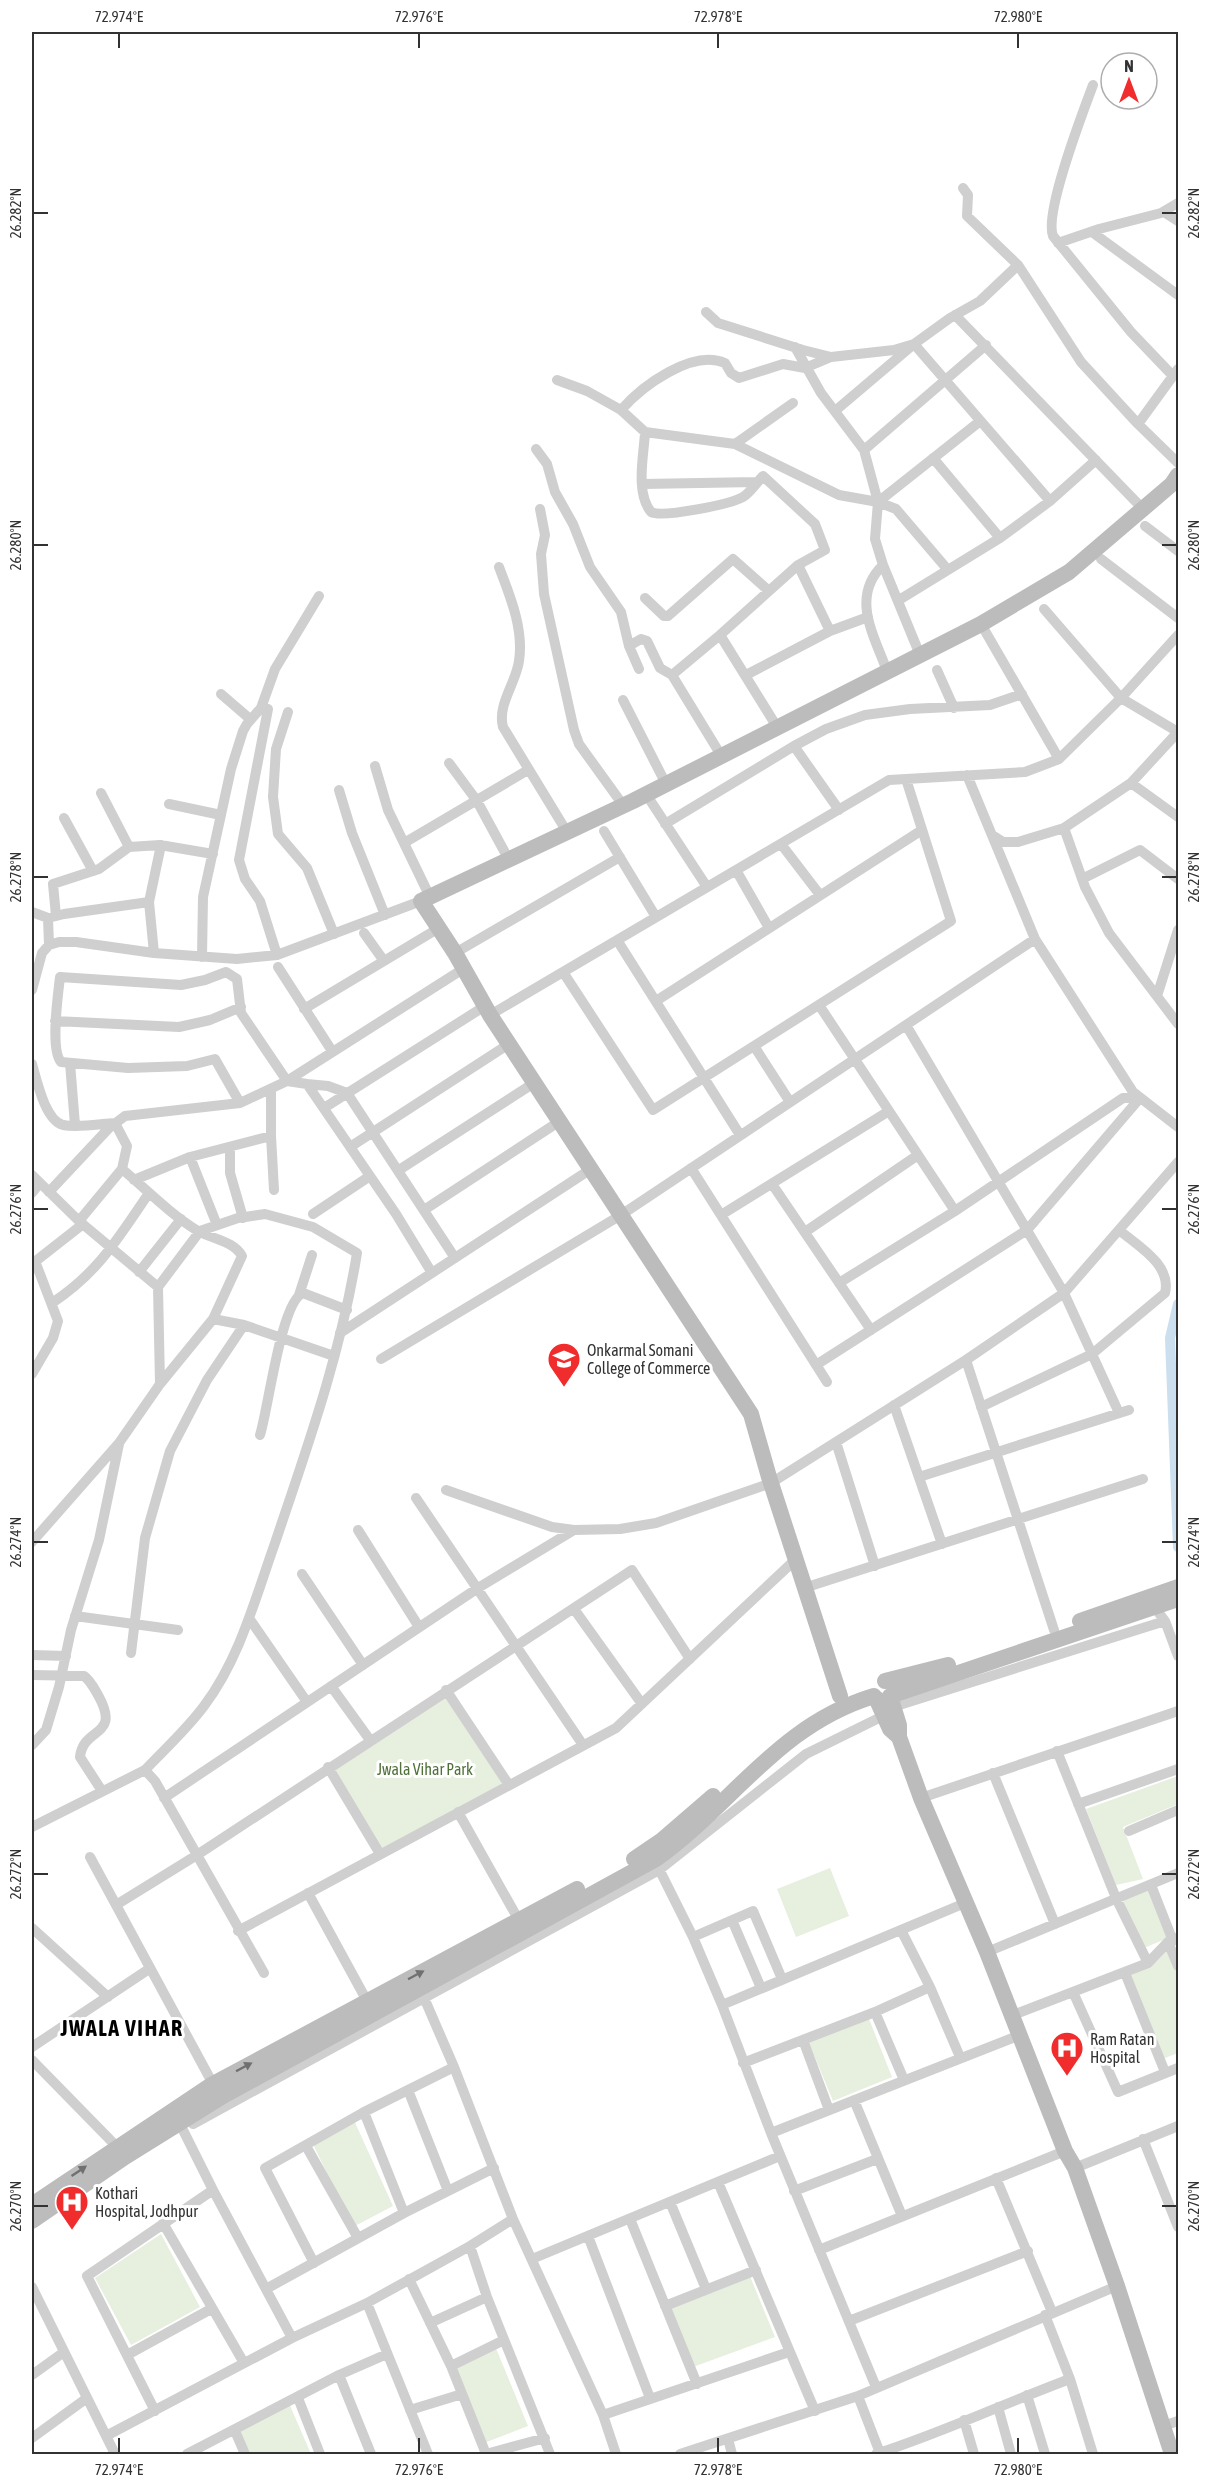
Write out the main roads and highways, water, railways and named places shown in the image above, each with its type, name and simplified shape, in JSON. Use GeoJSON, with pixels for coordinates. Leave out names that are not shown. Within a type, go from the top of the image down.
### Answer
{"type":"FeatureCollection","features":[{"type":"Feature","properties":{"kind":"waterway"},"geometry":{"type":"LineString","coordinates":[[1178,1304],[1170,1338],[1178,1547]]}},
{"type":"Feature","properties":{"kind":"place","name":"Onkarmal Somani College of Commerce"},"geometry":{"type":"Point","coordinates":[564,1388]}},
{"type":"Feature","properties":{"kind":"place","name":"Ram Ratan Hospital"},"geometry":{"type":"Point","coordinates":[1067,2077]}},
{"type":"Feature","properties":{"kind":"place","name":"Kothari Hospital, Jodhpur"},"geometry":{"type":"Point","coordinates":[72,2231]}},
{"type":"Feature","properties":{"kind":"district","name":"JWALA VIHAR"},"geometry":{"type":"Point","coordinates":[122,2028]}},
{"type":"Feature","properties":{"kind":"park label","name":"Jwala Vihar Park"},"geometry":{"type":"Point","coordinates":[425,1769]}}]}
